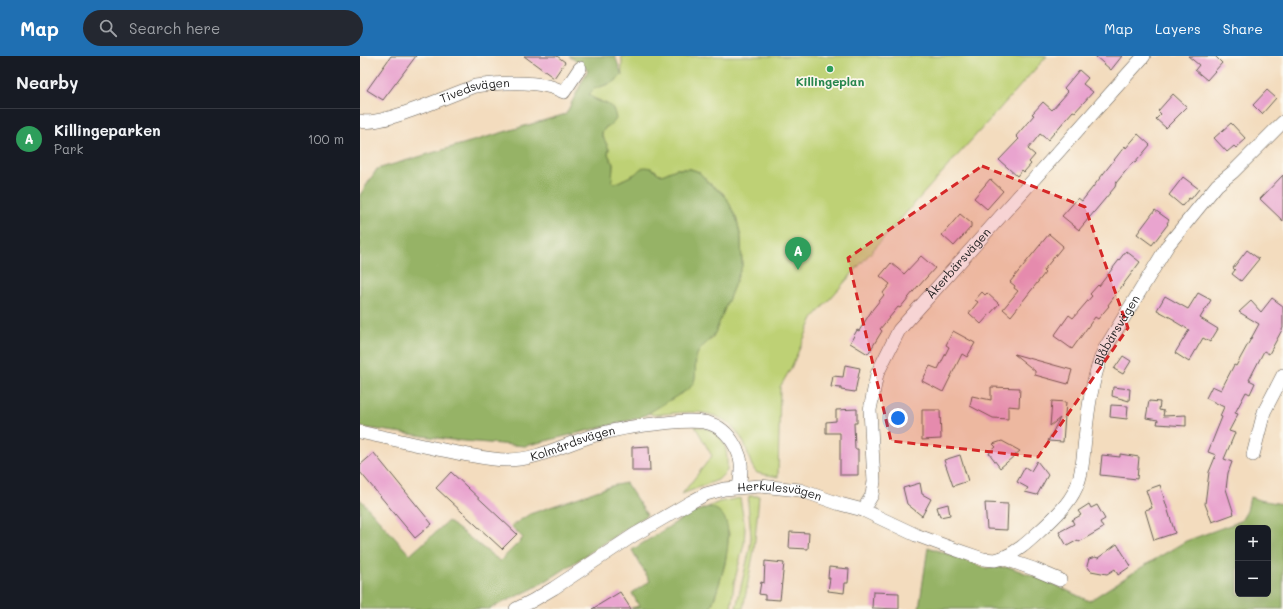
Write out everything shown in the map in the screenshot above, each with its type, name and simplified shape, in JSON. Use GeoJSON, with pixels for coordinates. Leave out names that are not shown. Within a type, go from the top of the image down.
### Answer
{"type":"FeatureCollection","features":[{"type":"Feature","properties":{"kind":"street","name":"Åkerbärsvägen"},"geometry":{"type":"LineString","coordinates":[[863,510],[872,495],[874,481],[870,410],[871,403],[877,374],[899,330],[1144,56]]}},
{"type":"Feature","properties":{"kind":"street","name":"Tivedsvägen"},"geometry":{"type":"LineString","coordinates":[[360,121],[372,122],[406,113],[475,86],[486,84],[518,83],[547,86],[564,92],[580,68]]}},
{"type":"Feature","properties":{"kind":"street","name":"Blåbärsvägen"},"geometry":{"type":"LineString","coordinates":[[1002,558],[1026,544],[1063,507],[1076,490],[1081,472],[1088,412],[1098,364],[1104,350],[1168,246],[1217,185],[1233,172],[1283,122]]}},
{"type":"Feature","properties":{"kind":"street"},"geometry":{"type":"LineString","coordinates":[[1253,455],[1264,412],[1283,375]]}},
{"type":"Feature","properties":{"kind":"street","name":"Kolmårdsvägen"},"geometry":{"type":"LineString","coordinates":[[360,432],[481,459],[510,460],[535,455],[591,436],[634,426],[693,420],[713,424],[724,430],[731,438],[738,451],[740,460],[741,469],[739,487]]}},
{"type":"Feature","properties":{"kind":"street","name":"Herkulesvägen"},"geometry":{"type":"LineString","coordinates":[[516,609],[554,588],[634,535],[691,502],[706,494],[739,487],[760,486],[800,490],[840,504],[863,510],[954,549],[983,559],[990,560],[1002,558],[1060,580]]}},
{"type":"Feature","properties":{"kind":"highlighted area"},"geometry":{"type":"Polygon","coordinates":[[[982,166],[1085,207],[1128,328],[1038,457],[891,441],[848,258],[982,166]]]}},
{"type":"Feature","properties":{"kind":"green space"},"geometry":{"type":"Polygon","coordinates":[[[569,56],[615,56],[622,75],[614,82],[594,89],[589,94],[593,98],[609,105],[614,112],[616,119],[602,132],[609,149],[608,154],[613,164],[612,182],[616,183],[635,174],[640,169],[645,167],[651,168],[662,175],[676,169],[691,169],[699,172],[710,184],[727,198],[737,220],[741,238],[742,266],[715,333],[698,352],[695,365],[694,382],[687,390],[639,418],[525,446],[452,440],[360,427],[360,195],[377,169],[566,114],[588,70],[569,56]]]}},
{"type":"Feature","properties":{"kind":"green space"},"geometry":{"type":"Polygon","coordinates":[[[621,56],[1047,56],[813,318],[791,368],[780,387],[778,477],[757,473],[752,466],[744,443],[736,430],[716,416],[692,412],[653,415],[649,413],[695,376],[696,356],[698,351],[707,341],[712,339],[742,266],[741,238],[737,220],[723,193],[710,184],[699,172],[691,169],[676,169],[662,175],[655,170],[640,169],[637,173],[616,183],[612,182],[613,164],[608,154],[609,149],[602,132],[606,127],[612,124],[601,101],[593,98],[589,94],[594,89],[614,82],[622,75],[621,56]]]}},
{"type":"Feature","properties":{"kind":"green space"},"geometry":{"type":"Polygon","coordinates":[[[695,426],[712,431],[722,440],[725,446],[727,471],[718,480],[682,494],[712,456],[695,426]]]}},
{"type":"Feature","properties":{"kind":"green space"},"geometry":{"type":"Polygon","coordinates":[[[626,483],[647,515],[532,589],[489,609],[360,609],[360,499],[410,555],[448,521],[500,561],[523,538],[511,526],[530,514],[611,486],[626,483]]]}},
{"type":"Feature","properties":{"kind":"green space"},"geometry":{"type":"Polygon","coordinates":[[[749,496],[759,496],[754,550],[743,609],[736,608],[750,548],[751,536],[748,503],[749,496]]]}},
{"type":"Feature","properties":{"kind":"green space"},"geometry":{"type":"Polygon","coordinates":[[[1250,497],[1283,504],[1283,609],[919,609],[928,547],[986,568],[1009,567],[1047,581],[1089,601],[1186,541],[1241,521],[1247,511],[1250,497]]]}},
{"type":"Feature","properties":{"kind":"green space"},"geometry":{"type":"Polygon","coordinates":[[[740,498],[745,528],[744,544],[734,583],[731,609],[710,609],[725,564],[729,533],[713,508],[708,507],[719,502],[740,498]]]}},
{"type":"Feature","properties":{"kind":"green space"},"geometry":{"type":"Polygon","coordinates":[[[708,507],[720,512],[726,522],[728,536],[724,568],[710,609],[629,609],[639,606],[632,593],[650,581],[632,550],[689,514],[708,507]]]}},
{"type":"Feature","properties":{"kind":"building"},"geometry":{"type":"Polygon","coordinates":[[[391,56],[416,56],[383,100],[367,90],[391,56]]]}},
{"type":"Feature","properties":{"kind":"building"},"geometry":{"type":"Polygon","coordinates":[[[524,56],[557,56],[565,62],[554,78],[524,56]]]}},
{"type":"Feature","properties":{"kind":"building"},"geometry":{"type":"Polygon","coordinates":[[[1095,56],[1122,56],[1111,70],[1095,56]]]}},
{"type":"Feature","properties":{"kind":"building"},"geometry":{"type":"Polygon","coordinates":[[[1188,56],[1215,56],[1222,63],[1207,80],[1195,70],[1199,65],[1188,56]]]}},
{"type":"Feature","properties":{"kind":"building"},"geometry":{"type":"Polygon","coordinates":[[[1079,70],[1088,78],[1083,84],[1093,92],[1075,112],[1073,111],[1048,140],[1040,134],[1028,149],[1035,155],[1029,162],[1031,164],[1024,172],[1022,170],[1017,176],[999,160],[1019,139],[1016,136],[1043,102],[1052,110],[1068,92],[1064,88],[1079,70]]]}},
{"type":"Feature","properties":{"kind":"building"},"geometry":{"type":"Polygon","coordinates":[[[1267,90],[1276,98],[1262,114],[1253,105],[1267,90]]]}},
{"type":"Feature","properties":{"kind":"building"},"geometry":{"type":"Polygon","coordinates":[[[1173,94],[1187,107],[1166,128],[1156,119],[1161,114],[1158,111],[1173,94]]]}},
{"type":"Feature","properties":{"kind":"building"},"geometry":{"type":"Polygon","coordinates":[[[1231,123],[1246,139],[1236,148],[1234,146],[1227,152],[1214,138],[1231,123]]]}},
{"type":"Feature","properties":{"kind":"building"},"geometry":{"type":"Polygon","coordinates":[[[1138,134],[1150,145],[1135,163],[1133,162],[1116,183],[1115,187],[1079,230],[1062,216],[1078,198],[1082,201],[1125,146],[1126,148],[1138,134]]]}},
{"type":"Feature","properties":{"kind":"building"},"geometry":{"type":"Polygon","coordinates":[[[1283,175],[1283,221],[1260,199],[1283,175]]]}},
{"type":"Feature","properties":{"kind":"building"},"geometry":{"type":"Polygon","coordinates":[[[1183,177],[1199,189],[1191,199],[1189,198],[1182,206],[1169,195],[1183,177]]]}},
{"type":"Feature","properties":{"kind":"building"},"geometry":{"type":"Polygon","coordinates":[[[990,179],[1003,191],[987,209],[974,198],[990,179]]]}},
{"type":"Feature","properties":{"kind":"building"},"geometry":{"type":"Polygon","coordinates":[[[1155,210],[1169,220],[1167,223],[1168,224],[1152,245],[1137,234],[1155,210]]]}},
{"type":"Feature","properties":{"kind":"building"},"geometry":{"type":"Polygon","coordinates":[[[960,214],[971,223],[971,227],[954,246],[942,235],[960,214]]]}},
{"type":"Feature","properties":{"kind":"building"},"geometry":{"type":"Polygon","coordinates":[[[1049,234],[1063,246],[1043,271],[1045,273],[1011,316],[1003,309],[1018,291],[1010,282],[1049,234]]]}},
{"type":"Feature","properties":{"kind":"building"},"geometry":{"type":"Polygon","coordinates":[[[1247,250],[1259,259],[1241,281],[1232,274],[1235,270],[1233,268],[1247,250]]]}},
{"type":"Feature","properties":{"kind":"building"},"geometry":{"type":"Polygon","coordinates":[[[1126,251],[1140,262],[1108,305],[1109,306],[1098,319],[1095,317],[1072,349],[1054,336],[1069,315],[1073,318],[1092,296],[1090,294],[1098,285],[1099,286],[1126,251]]]}},
{"type":"Feature","properties":{"kind":"building"},"geometry":{"type":"Polygon","coordinates":[[[921,256],[935,268],[900,308],[898,307],[880,329],[882,331],[868,354],[850,343],[857,330],[859,331],[890,284],[880,276],[891,263],[904,274],[921,256]]]}},
{"type":"Feature","properties":{"kind":"building"},"geometry":{"type":"Polygon","coordinates":[[[982,292],[985,295],[987,293],[999,304],[981,324],[969,313],[978,302],[975,300],[982,292]]]}},
{"type":"Feature","properties":{"kind":"building"},"geometry":{"type":"Polygon","coordinates":[[[1198,293],[1211,300],[1200,318],[1218,329],[1210,342],[1203,338],[1189,362],[1175,353],[1189,330],[1157,310],[1165,296],[1188,309],[1198,293]]]}},
{"type":"Feature","properties":{"kind":"building"},"geometry":{"type":"Polygon","coordinates":[[[1272,298],[1283,306],[1283,328],[1269,354],[1264,351],[1249,380],[1255,383],[1250,394],[1246,392],[1235,413],[1238,414],[1229,431],[1235,433],[1224,459],[1232,462],[1228,473],[1226,489],[1234,514],[1212,522],[1205,504],[1209,472],[1216,455],[1208,452],[1222,417],[1220,416],[1224,407],[1206,398],[1212,386],[1221,390],[1234,365],[1236,366],[1259,324],[1239,312],[1251,301],[1261,312],[1272,298]]]}},
{"type":"Feature","properties":{"kind":"building"},"geometry":{"type":"Polygon","coordinates":[[[953,331],[975,343],[967,357],[962,354],[943,392],[922,381],[930,366],[938,369],[949,347],[946,345],[953,331]]]}},
{"type":"Feature","properties":{"kind":"building"},"geometry":{"type":"Polygon","coordinates":[[[1014,354],[1072,370],[1068,384],[1035,375],[1035,371],[1014,354]]]}},
{"type":"Feature","properties":{"kind":"building"},"geometry":{"type":"Polygon","coordinates":[[[1123,356],[1131,361],[1123,374],[1114,369],[1123,356]]]}},
{"type":"Feature","properties":{"kind":"building"},"geometry":{"type":"Polygon","coordinates":[[[845,365],[860,368],[855,392],[831,387],[833,376],[843,377],[845,365]]]}},
{"type":"Feature","properties":{"kind":"building"},"geometry":{"type":"Polygon","coordinates":[[[991,387],[1020,388],[1019,407],[1008,406],[1008,419],[993,418],[970,406],[972,396],[991,400],[991,387]]]}},
{"type":"Feature","properties":{"kind":"building"},"geometry":{"type":"Polygon","coordinates":[[[1113,387],[1130,389],[1129,401],[1112,396],[1113,387]]]}},
{"type":"Feature","properties":{"kind":"building"},"geometry":{"type":"Polygon","coordinates":[[[1052,401],[1066,402],[1063,442],[1048,441],[1060,418],[1050,426],[1052,401]]]}},
{"type":"Feature","properties":{"kind":"building"},"geometry":{"type":"Polygon","coordinates":[[[1149,401],[1160,402],[1159,410],[1164,411],[1163,416],[1186,415],[1186,426],[1157,424],[1158,420],[1146,418],[1149,401]]]}},
{"type":"Feature","properties":{"kind":"building"},"geometry":{"type":"Polygon","coordinates":[[[1111,405],[1128,406],[1127,419],[1110,417],[1111,405]]]}},
{"type":"Feature","properties":{"kind":"building"},"geometry":{"type":"Polygon","coordinates":[[[857,409],[857,423],[854,423],[855,449],[858,449],[858,475],[840,475],[840,433],[826,433],[826,422],[836,421],[836,410],[857,409]]]}},
{"type":"Feature","properties":{"kind":"building"},"geometry":{"type":"Polygon","coordinates":[[[922,410],[940,410],[941,439],[922,440],[922,410]]]}},
{"type":"Feature","properties":{"kind":"building"},"geometry":{"type":"Polygon","coordinates":[[[1002,441],[1020,451],[1000,468],[989,453],[996,447],[993,444],[1002,441]]]}},
{"type":"Feature","properties":{"kind":"building"},"geometry":{"type":"Polygon","coordinates":[[[649,446],[650,471],[632,471],[632,447],[649,446]]]}},
{"type":"Feature","properties":{"kind":"building"},"geometry":{"type":"Polygon","coordinates":[[[374,453],[432,524],[415,538],[360,472],[360,465],[374,453]]]}},
{"type":"Feature","properties":{"kind":"building"},"geometry":{"type":"Polygon","coordinates":[[[1120,454],[1139,457],[1137,479],[1100,475],[1102,455],[1120,457],[1120,454]]]}},
{"type":"Feature","properties":{"kind":"building"},"geometry":{"type":"Polygon","coordinates":[[[960,455],[968,481],[953,486],[944,460],[960,455]]]}},
{"type":"Feature","properties":{"kind":"building"},"geometry":{"type":"Polygon","coordinates":[[[1037,461],[1048,475],[1037,495],[1025,492],[1028,488],[1017,482],[1025,467],[1031,471],[1037,461]]]}},
{"type":"Feature","properties":{"kind":"building"},"geometry":{"type":"Polygon","coordinates":[[[451,472],[517,534],[502,549],[436,488],[451,472]]]}},
{"type":"Feature","properties":{"kind":"building"},"geometry":{"type":"Polygon","coordinates":[[[920,483],[922,494],[931,499],[922,516],[907,504],[903,488],[920,483]]]}},
{"type":"Feature","properties":{"kind":"building"},"geometry":{"type":"Polygon","coordinates":[[[1160,485],[1175,533],[1154,540],[1145,510],[1152,508],[1146,490],[1160,485]]]}},
{"type":"Feature","properties":{"kind":"building"},"geometry":{"type":"Polygon","coordinates":[[[985,503],[1008,504],[1007,530],[987,529],[985,503]]]}},
{"type":"Feature","properties":{"kind":"building"},"geometry":{"type":"Polygon","coordinates":[[[948,504],[950,515],[940,517],[937,507],[948,504]]]}},
{"type":"Feature","properties":{"kind":"building"},"geometry":{"type":"Polygon","coordinates":[[[1089,504],[1091,508],[1097,505],[1105,519],[1100,522],[1103,528],[1079,542],[1078,540],[1067,546],[1059,532],[1074,524],[1072,520],[1081,515],[1078,511],[1089,504]]]}},
{"type":"Feature","properties":{"kind":"building"},"geometry":{"type":"Polygon","coordinates":[[[790,532],[809,533],[808,549],[789,548],[790,532]]]}},
{"type":"Feature","properties":{"kind":"building"},"geometry":{"type":"Polygon","coordinates":[[[1117,544],[1131,566],[1118,575],[1115,569],[1107,574],[1091,571],[1087,566],[1089,559],[1095,557],[1098,558],[1117,544]]]}},
{"type":"Feature","properties":{"kind":"building"},"geometry":{"type":"Polygon","coordinates":[[[765,561],[784,563],[780,600],[765,599],[765,595],[759,594],[761,582],[764,583],[765,561]]]}},
{"type":"Feature","properties":{"kind":"building"},"geometry":{"type":"Polygon","coordinates":[[[829,567],[849,569],[848,583],[845,583],[844,593],[828,591],[830,578],[828,578],[829,567]]]}},
{"type":"Feature","properties":{"kind":"building"},"geometry":{"type":"Polygon","coordinates":[[[620,592],[631,609],[592,609],[620,592]]]}},
{"type":"Feature","properties":{"kind":"building"},"geometry":{"type":"Polygon","coordinates":[[[873,592],[899,593],[899,609],[872,608],[873,592]]]}},
{"type":"Feature","properties":{"kind":"place","name":"Killingeplan"},"geometry":{"type":"Point","coordinates":[830,69]}},
{"type":"Feature","properties":{"kind":"place","name":"Killingeparken"},"geometry":{"type":"Point","coordinates":[798,270]}}]}
